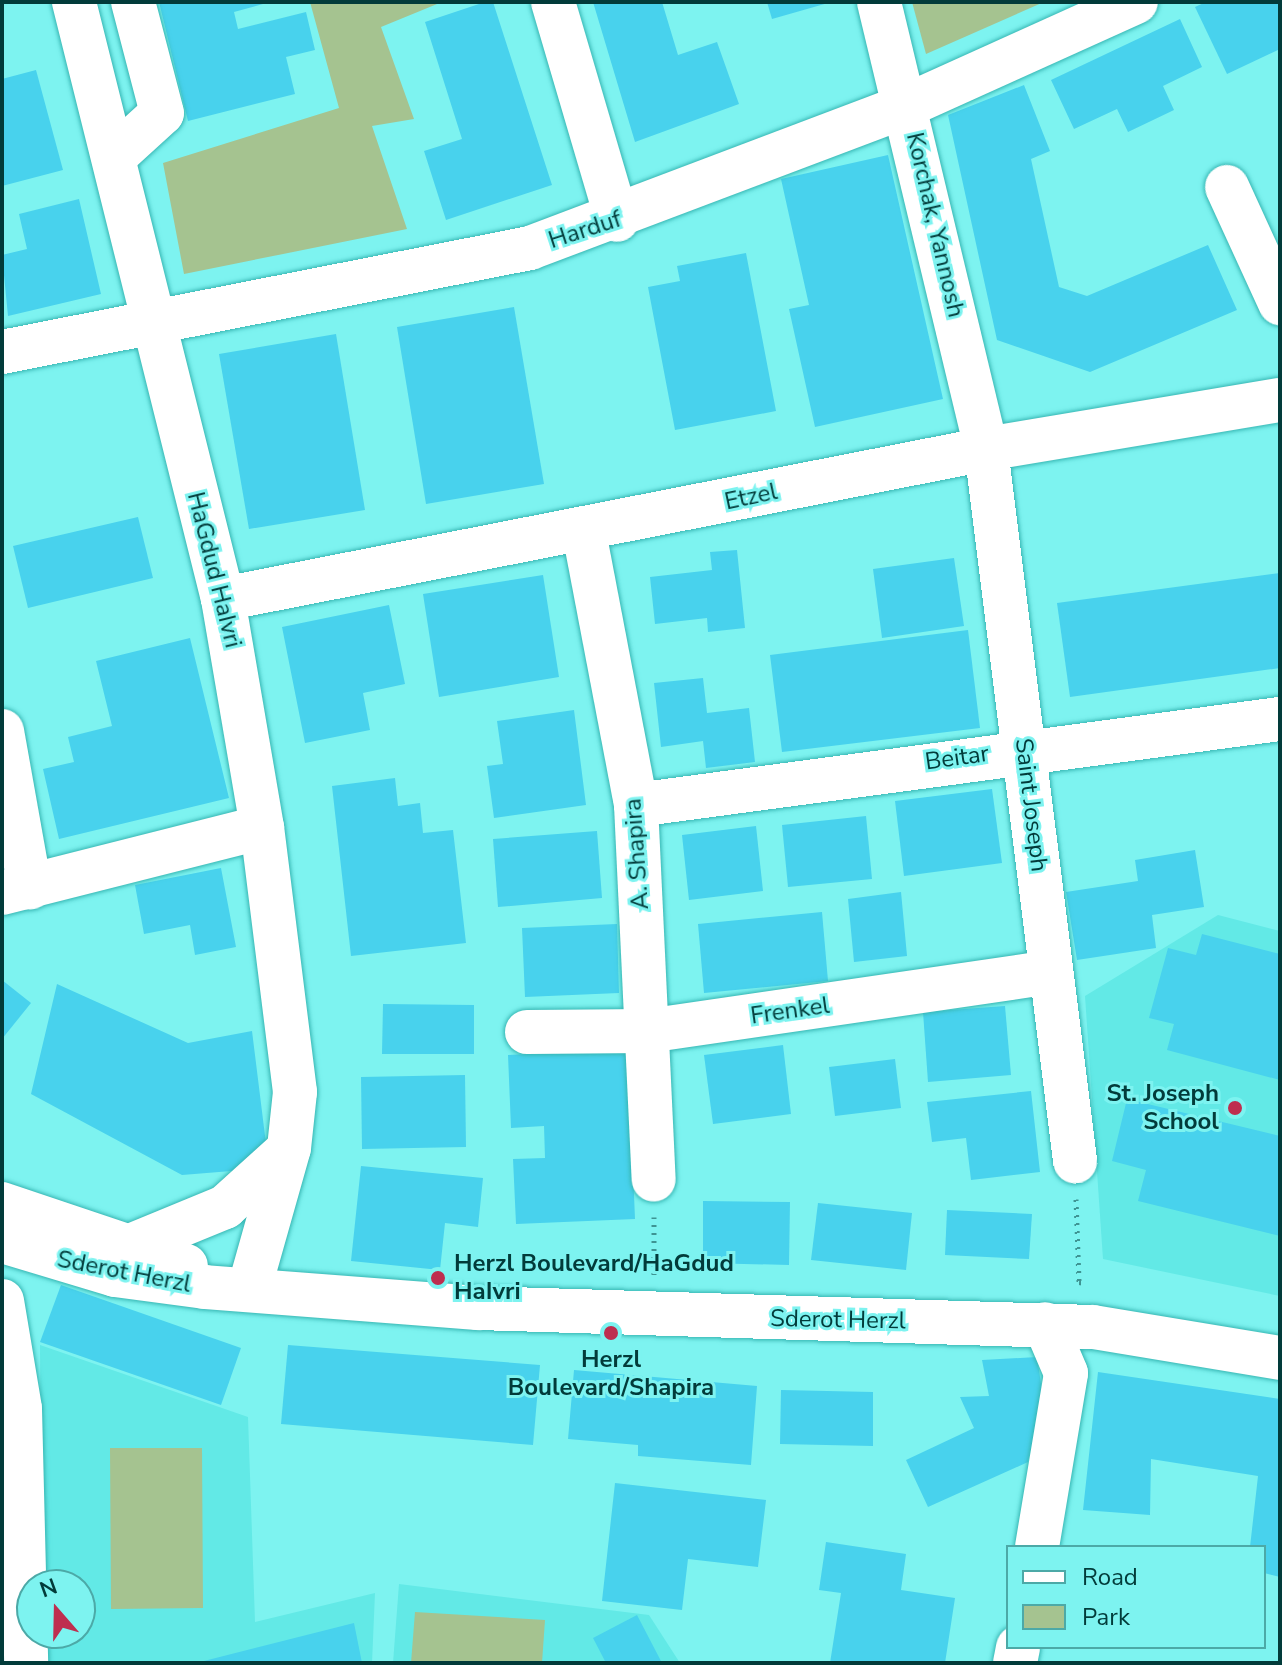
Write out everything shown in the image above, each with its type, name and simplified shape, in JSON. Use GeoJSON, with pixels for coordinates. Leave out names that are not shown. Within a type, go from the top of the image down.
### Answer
{"type":"FeatureCollection","features":[{"type":"Feature","properties":{"kind":"street","name":"HaGdud HaIvri"},"geometry":{"type":"LineString","coordinates":[[74,2],[116,155],[151,325],[223,599],[242,691],[262,827],[295,1092],[289,1148],[249,1289]]}},
{"type":"Feature","properties":{"kind":"street"},"geometry":{"type":"LineString","coordinates":[[116,155],[162,113],[133,2]]}},
{"type":"Feature","properties":{"kind":"street"},"geometry":{"type":"LineString","coordinates":[[553,2],[617,220]]}},
{"type":"Feature","properties":{"kind":"street","name":"Korchak, Yannosh"},"geometry":{"type":"LineString","coordinates":[[879,2],[908,105],[986,449]]}},
{"type":"Feature","properties":{"kind":"street","name":"Harduf"},"geometry":{"type":"LineString","coordinates":[[2,352],[530,248],[617,220],[908,105],[1136,2]]}},
{"type":"Feature","properties":{"kind":"street"},"geometry":{"type":"LineString","coordinates":[[1227,187],[1280,303]]}},
{"type":"Feature","properties":{"kind":"street","name":"Etzel"},"geometry":{"type":"LineString","coordinates":[[223,599],[584,532],[986,449],[1280,400]]}},
{"type":"Feature","properties":{"kind":"street","name":"Saint Joseph"},"geometry":{"type":"LineString","coordinates":[[986,449],[1075,1161]]}},
{"type":"Feature","properties":{"kind":"street","name":"A. Shapira"},"geometry":{"type":"LineString","coordinates":[[584,532],[636,805],[654,1180]]}},
{"type":"Feature","properties":{"kind":"street"},"geometry":{"type":"LineString","coordinates":[[242,691],[269,591]]}},
{"type":"Feature","properties":{"kind":"street","name":"Beitar"},"geometry":{"type":"LineString","coordinates":[[636,805],[1023,749],[1280,719]]}},
{"type":"Feature","properties":{"kind":"street"},"geometry":{"type":"LineString","coordinates":[[2,731],[16,890],[262,827]]}},
{"type":"Feature","properties":{"kind":"street","name":"Frenkel"},"geometry":{"type":"LineString","coordinates":[[527,1032],[647,1031],[1051,972]]}},
{"type":"Feature","properties":{"kind":"street"},"geometry":{"type":"LineString","coordinates":[[130,1246],[225,1207],[289,1148]]}},
{"type":"Feature","properties":{"kind":"street","name":"Sderot Herzl"},"geometry":{"type":"LineString","coordinates":[[2,1176],[130,1246]]}},
{"type":"Feature","properties":{"kind":"street","name":"Sderot Herzl"},"geometry":{"type":"LineString","coordinates":[[2,1204],[249,1289]]}},
{"type":"Feature","properties":{"kind":"street","name":"Sderot Herzl"},"geometry":{"type":"LineString","coordinates":[[2,1241],[115,1275],[249,1289],[654,1316],[1093,1327],[1280,1358]]}},
{"type":"Feature","properties":{"kind":"street"},"geometry":{"type":"LineString","coordinates":[[2,1301],[20,1409],[26,1663]]}},
{"type":"Feature","properties":{"kind":"street"},"geometry":{"type":"LineString","coordinates":[[1037,1545],[1066,1373],[1045,1324]]}},
{"type":"Feature","properties":{"kind":"street","name":"Sderot Herzl"},"geometry":{"type":"LineString","coordinates":[[1045,1324],[1280,1376]]}},
{"type":"Feature","properties":{"kind":"path"},"geometry":{"type":"LineString","coordinates":[[1075,1161],[1079,1282],[1097,1286],[1093,1327]]}},
{"type":"Feature","properties":{"kind":"path"},"geometry":{"type":"LineString","coordinates":[[654,1180],[654,1316]]}},
{"type":"Feature","properties":{"kind":"shaded area"},"geometry":{"type":"Polygon","coordinates":[[[1218,915],[1280,931],[1280,1296],[1103,1259],[1085,996],[1218,915]]]}},
{"type":"Feature","properties":{"kind":"shaded area"},"geometry":{"type":"Polygon","coordinates":[[[40,1345],[248,1417],[255,1622],[375,1593],[372,1663],[42,1663],[42,1649],[96,1649],[96,1569],[42,1569],[40,1345]]]}},
{"type":"Feature","properties":{"kind":"shaded area"},"geometry":{"type":"Polygon","coordinates":[[[399,1584],[649,1615],[680,1663],[393,1663],[399,1584]]]}},
{"type":"Feature","properties":{"kind":"green space"},"geometry":{"type":"Polygon","coordinates":[[[310,2],[442,2],[381,27],[414,119],[372,126],[407,229],[184,274],[163,163],[339,108],[310,2]]]}},
{"type":"Feature","properties":{"kind":"green space"},"geometry":{"type":"Polygon","coordinates":[[[912,2],[1044,2],[926,54],[912,2]]]}},
{"type":"Feature","properties":{"kind":"green space"},"geometry":{"type":"Polygon","coordinates":[[[110,1448],[202,1448],[203,1608],[111,1609],[110,1448]]]}},
{"type":"Feature","properties":{"kind":"green space"},"geometry":{"type":"Polygon","coordinates":[[[415,1612],[545,1620],[542,1663],[411,1663],[415,1612]]]}},
{"type":"Feature","properties":{"kind":"building"},"geometry":{"type":"Polygon","coordinates":[[[159,2],[270,2],[234,12],[238,29],[306,12],[315,50],[286,57],[295,94],[188,121],[159,2]]]}},
{"type":"Feature","properties":{"kind":"building"},"geometry":{"type":"Polygon","coordinates":[[[493,2],[552,185],[446,220],[424,151],[462,139],[425,22],[493,2]]]}},
{"type":"Feature","properties":{"kind":"building"},"geometry":{"type":"Polygon","coordinates":[[[593,2],[662,2],[678,55],[717,42],[739,104],[635,142],[593,2]]]}},
{"type":"Feature","properties":{"kind":"building"},"geometry":{"type":"Polygon","coordinates":[[[767,2],[828,2],[828,3],[772,19],[767,2]]]}},
{"type":"Feature","properties":{"kind":"building"},"geometry":{"type":"Polygon","coordinates":[[[1206,2],[1280,2],[1280,49],[1227,74],[1195,7],[1206,2]]]}},
{"type":"Feature","properties":{"kind":"building"},"geometry":{"type":"Polygon","coordinates":[[[1180,19],[1202,67],[1163,86],[1174,110],[1128,132],[1117,109],[1074,129],[1051,80],[1180,19]]]}},
{"type":"Feature","properties":{"kind":"building"},"geometry":{"type":"Polygon","coordinates":[[[36,70],[63,170],[2,186],[2,79],[36,70]]]}},
{"type":"Feature","properties":{"kind":"building"},"geometry":{"type":"Polygon","coordinates":[[[1024,85],[1050,151],[1031,159],[1059,287],[1087,296],[1208,245],[1237,310],[1090,372],[997,340],[948,115],[1024,85]]]}},
{"type":"Feature","properties":{"kind":"building"},"geometry":{"type":"Polygon","coordinates":[[[888,155],[943,399],[815,427],[789,309],[809,305],[781,179],[888,155]]]}},
{"type":"Feature","properties":{"kind":"building"},"geometry":{"type":"Polygon","coordinates":[[[79,199],[101,294],[8,316],[2,255],[27,249],[19,214],[79,199]]]}},
{"type":"Feature","properties":{"kind":"building"},"geometry":{"type":"Polygon","coordinates":[[[746,253],[776,411],[675,430],[648,287],[680,281],[677,266],[746,253]]]}},
{"type":"Feature","properties":{"kind":"building"},"geometry":{"type":"Polygon","coordinates":[[[514,307],[544,484],[426,504],[397,327],[514,307]]]}},
{"type":"Feature","properties":{"kind":"building"},"geometry":{"type":"Polygon","coordinates":[[[336,334],[365,510],[249,529],[219,354],[336,334]]]}},
{"type":"Feature","properties":{"kind":"building"},"geometry":{"type":"Polygon","coordinates":[[[138,517],[153,578],[28,608],[13,546],[138,517]]]}},
{"type":"Feature","properties":{"kind":"building"},"geometry":{"type":"Polygon","coordinates":[[[737,550],[745,628],[708,632],[707,618],[655,624],[650,577],[712,570],[710,552],[737,550]]]}},
{"type":"Feature","properties":{"kind":"building"},"geometry":{"type":"Polygon","coordinates":[[[954,558],[964,626],[882,638],[873,569],[954,558]]]}},
{"type":"Feature","properties":{"kind":"building"},"geometry":{"type":"Polygon","coordinates":[[[1280,573],[1280,668],[1070,697],[1057,603],[1280,573]]]}},
{"type":"Feature","properties":{"kind":"building"},"geometry":{"type":"Polygon","coordinates":[[[543,575],[559,677],[439,697],[423,594],[543,575]]]}},
{"type":"Feature","properties":{"kind":"building"},"geometry":{"type":"Polygon","coordinates":[[[389,605],[405,684],[363,693],[370,730],[305,743],[282,627],[389,605]]]}},
{"type":"Feature","properties":{"kind":"building"},"geometry":{"type":"Polygon","coordinates":[[[968,630],[980,728],[782,752],[770,655],[968,630]]]}},
{"type":"Feature","properties":{"kind":"building"},"geometry":{"type":"Polygon","coordinates":[[[190,638],[229,798],[59,839],[43,769],[74,762],[68,737],[112,726],[96,661],[190,638]]]}},
{"type":"Feature","properties":{"kind":"building"},"geometry":{"type":"Polygon","coordinates":[[[703,678],[707,713],[749,708],[755,762],[706,768],[703,741],[661,747],[654,683],[703,678]]]}},
{"type":"Feature","properties":{"kind":"building"},"geometry":{"type":"Polygon","coordinates":[[[574,710],[586,805],[494,818],[487,766],[503,764],[497,721],[574,710]]]}},
{"type":"Feature","properties":{"kind":"building"},"geometry":{"type":"Polygon","coordinates":[[[395,778],[398,806],[420,803],[423,833],[453,830],[466,943],[351,956],[332,786],[395,778]]]}},
{"type":"Feature","properties":{"kind":"building"},"geometry":{"type":"Polygon","coordinates":[[[992,789],[1002,863],[904,876],[895,801],[992,789]]]}},
{"type":"Feature","properties":{"kind":"building"},"geometry":{"type":"Polygon","coordinates":[[[866,816],[872,879],[788,887],[782,825],[866,816]]]}},
{"type":"Feature","properties":{"kind":"building"},"geometry":{"type":"Polygon","coordinates":[[[756,826],[763,891],[689,900],[682,835],[756,826]]]}},
{"type":"Feature","properties":{"kind":"building"},"geometry":{"type":"Polygon","coordinates":[[[597,831],[602,898],[498,907],[493,839],[597,831]]]}},
{"type":"Feature","properties":{"kind":"building"},"geometry":{"type":"Polygon","coordinates":[[[1195,850],[1204,907],[1152,915],[1156,948],[1077,960],[1066,892],[1138,881],[1135,860],[1195,850]]]}},
{"type":"Feature","properties":{"kind":"building"},"geometry":{"type":"Polygon","coordinates":[[[221,868],[236,947],[195,955],[190,925],[144,934],[135,885],[221,868]]]}},
{"type":"Feature","properties":{"kind":"building"},"geometry":{"type":"Polygon","coordinates":[[[901,892],[907,956],[854,962],[848,899],[901,892]]]}},
{"type":"Feature","properties":{"kind":"building"},"geometry":{"type":"Polygon","coordinates":[[[822,912],[828,981],[704,993],[698,924],[822,912]]]}},
{"type":"Feature","properties":{"kind":"building"},"geometry":{"type":"Polygon","coordinates":[[[617,924],[619,993],[525,997],[522,928],[617,924]]]}},
{"type":"Feature","properties":{"kind":"building"},"geometry":{"type":"Polygon","coordinates":[[[1202,934],[1280,954],[1280,1080],[1167,1050],[1174,1024],[1149,1018],[1168,948],[1196,955],[1202,934]]]}},
{"type":"Feature","properties":{"kind":"building"},"geometry":{"type":"Polygon","coordinates":[[[2,980],[31,1003],[2,1039],[2,980]]]}},
{"type":"Feature","properties":{"kind":"building"},"geometry":{"type":"Polygon","coordinates":[[[57,984],[188,1043],[252,1031],[269,1168],[182,1175],[31,1094],[57,984]]]}},
{"type":"Feature","properties":{"kind":"building"},"geometry":{"type":"Polygon","coordinates":[[[383,1004],[474,1005],[474,1054],[382,1054],[383,1004]]]}},
{"type":"Feature","properties":{"kind":"building"},"geometry":{"type":"Polygon","coordinates":[[[1005,1006],[1011,1075],[928,1082],[923,1012],[1005,1006]]]}},
{"type":"Feature","properties":{"kind":"building"},"geometry":{"type":"Polygon","coordinates":[[[783,1045],[791,1114],[713,1124],[704,1055],[783,1045]]]}},
{"type":"Feature","properties":{"kind":"building"},"geometry":{"type":"Polygon","coordinates":[[[628,1049],[635,1219],[516,1224],[513,1159],[545,1158],[544,1126],[511,1128],[508,1055],[628,1049]]]}},
{"type":"Feature","properties":{"kind":"building"},"geometry":{"type":"Polygon","coordinates":[[[895,1059],[901,1108],[835,1116],[829,1067],[895,1059]]]}},
{"type":"Feature","properties":{"kind":"building"},"geometry":{"type":"Polygon","coordinates":[[[465,1075],[466,1147],[362,1149],[361,1077],[465,1075]]]}},
{"type":"Feature","properties":{"kind":"building"},"geometry":{"type":"Polygon","coordinates":[[[1031,1091],[1040,1172],[971,1180],[966,1138],[932,1142],[927,1102],[1031,1091]]]}},
{"type":"Feature","properties":{"kind":"building"},"geometry":{"type":"Polygon","coordinates":[[[1127,1099],[1280,1136],[1280,1236],[1138,1201],[1146,1170],[1112,1161],[1127,1099]]]}},
{"type":"Feature","properties":{"kind":"building"},"geometry":{"type":"Polygon","coordinates":[[[361,1166],[483,1178],[478,1227],[445,1223],[440,1270],[351,1261],[361,1166]]]}},
{"type":"Feature","properties":{"kind":"building"},"geometry":{"type":"Polygon","coordinates":[[[703,1201],[790,1202],[789,1265],[703,1263],[703,1201]]]}},
{"type":"Feature","properties":{"kind":"building"},"geometry":{"type":"Polygon","coordinates":[[[818,1203],[912,1213],[906,1270],[811,1260],[818,1203]]]}},
{"type":"Feature","properties":{"kind":"building"},"geometry":{"type":"Polygon","coordinates":[[[947,1210],[1032,1214],[1029,1259],[945,1255],[947,1210]]]}},
{"type":"Feature","properties":{"kind":"building"},"geometry":{"type":"Polygon","coordinates":[[[61,1285],[241,1348],[221,1405],[40,1342],[61,1285]]]}},
{"type":"Feature","properties":{"kind":"building"},"geometry":{"type":"Polygon","coordinates":[[[288,1345],[540,1365],[533,1445],[281,1424],[288,1345]]]}},
{"type":"Feature","properties":{"kind":"building"},"geometry":{"type":"Polygon","coordinates":[[[1037,1357],[1043,1397],[1028,1462],[928,1507],[906,1460],[974,1428],[960,1397],[989,1396],[982,1360],[1037,1357]]]}},
{"type":"Feature","properties":{"kind":"building"},"geometry":{"type":"Polygon","coordinates":[[[574,1370],[757,1386],[751,1465],[638,1456],[638,1445],[568,1439],[574,1370]]]}},
{"type":"Feature","properties":{"kind":"building"},"geometry":{"type":"Polygon","coordinates":[[[1098,1372],[1280,1399],[1280,1577],[1266,1574],[1266,1545],[1250,1545],[1258,1476],[1151,1459],[1150,1515],[1083,1510],[1098,1372]]]}},
{"type":"Feature","properties":{"kind":"building"},"geometry":{"type":"Polygon","coordinates":[[[781,1390],[873,1392],[873,1446],[780,1444],[781,1390]]]}},
{"type":"Feature","properties":{"kind":"building"},"geometry":{"type":"Polygon","coordinates":[[[615,1483],[766,1500],[758,1567],[688,1559],[682,1610],[602,1601],[615,1483]]]}},
{"type":"Feature","properties":{"kind":"building"},"geometry":{"type":"Polygon","coordinates":[[[826,1542],[906,1554],[901,1590],[955,1598],[945,1663],[830,1663],[841,1593],[819,1590],[826,1542]]]}},
{"type":"Feature","properties":{"kind":"building"},"geometry":{"type":"Polygon","coordinates":[[[637,1615],[662,1663],[606,1663],[593,1638],[637,1615]]]}},
{"type":"Feature","properties":{"kind":"building"},"geometry":{"type":"Polygon","coordinates":[[[354,1623],[362,1663],[200,1663],[200,1662],[354,1623]]]}},
{"type":"Feature","properties":{"kind":"place","name":"St. Joseph School"},"geometry":{"type":"Point","coordinates":[1235,1108]}},
{"type":"Feature","properties":{"kind":"place","name":"Herzl Boulevard/HaGdud HaIvri"},"geometry":{"type":"Point","coordinates":[438,1278]}},
{"type":"Feature","properties":{"kind":"place","name":"Herzl Boulevard/Shapira"},"geometry":{"type":"Point","coordinates":[611,1333]}}]}
